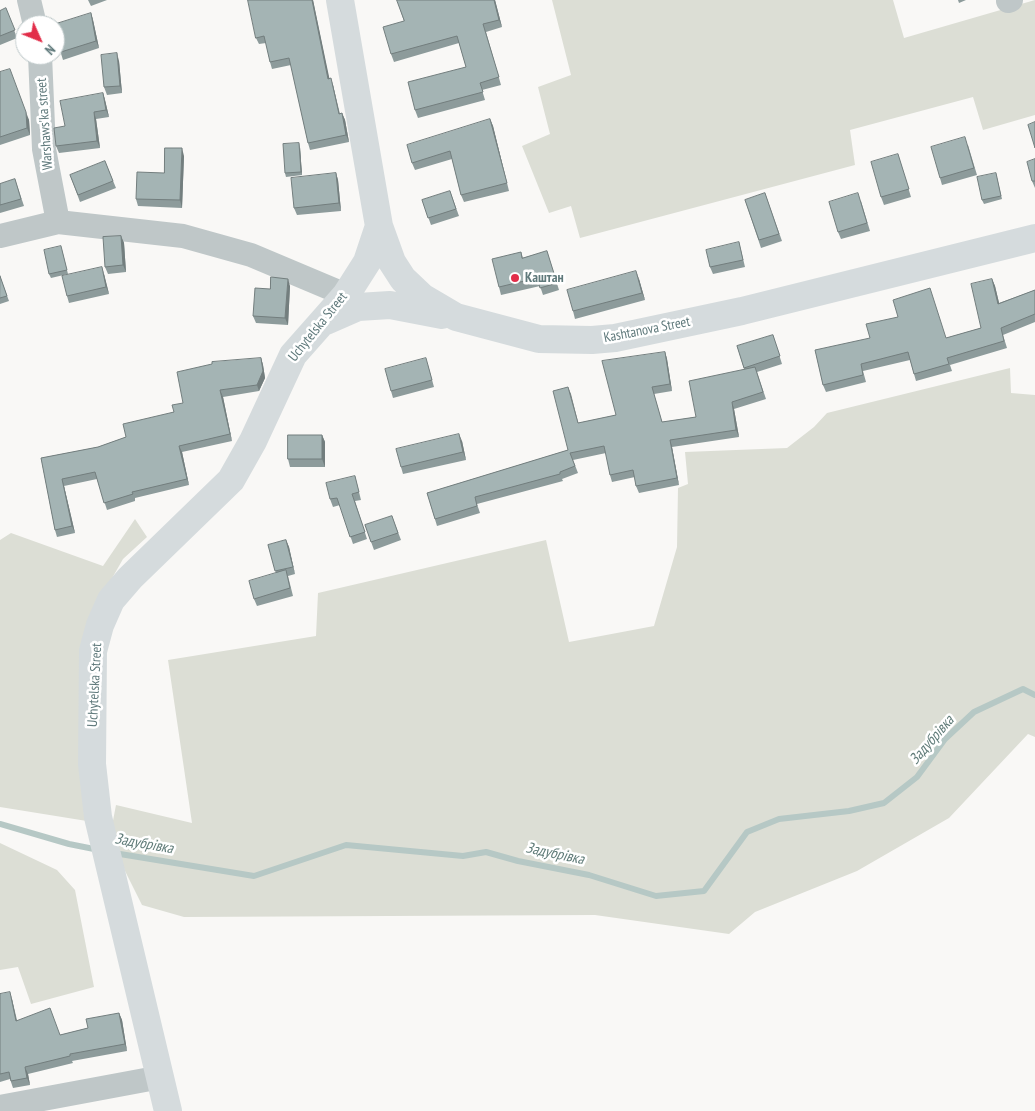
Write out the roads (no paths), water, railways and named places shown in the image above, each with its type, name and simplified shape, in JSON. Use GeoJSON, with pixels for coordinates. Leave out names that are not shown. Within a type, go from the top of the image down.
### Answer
{"type":"FeatureCollection","features":[{"type":"Feature","properties":{"kind":"main road","name":"Kashtanova Street"},"geometry":{"type":"LineString","coordinates":[[340,0],[379,226],[392,262],[403,279],[422,297],[456,318],[539,339],[592,340],[615,338],[742,311],[1035,238]]}},
{"type":"Feature","properties":{"kind":"main road","name":"Uchytelska Street"},"geometry":{"type":"LineString","coordinates":[[168,1111],[123,930],[98,817],[92,764],[93,651],[103,617],[111,600],[130,578],[231,480],[253,441],[293,355],[346,295],[367,262],[379,226]]}},
{"type":"Feature","properties":{"kind":"main road"},"geometry":{"type":"LineString","coordinates":[[320,324],[358,307],[390,305],[456,318]]}},
{"type":"Feature","properties":{"kind":"street"},"geometry":{"type":"LineString","coordinates":[[29,0],[33,15]]}},
{"type":"Feature","properties":{"kind":"street","name":"Warshaws'ka street"},"geometry":{"type":"LineString","coordinates":[[40,65],[44,149],[58,222]]}},
{"type":"Feature","properties":{"kind":"street"},"geometry":{"type":"LineString","coordinates":[[0,236],[58,222],[183,236],[251,256],[346,295]]}},
{"type":"Feature","properties":{"kind":"street"},"geometry":{"type":"LineString","coordinates":[[0,1107],[161,1077]]}},
{"type":"Feature","properties":{"kind":"waterway","name":"Задубрівка"},"geometry":{"type":"LineString","coordinates":[[114,853],[254,876],[346,845],[463,856],[486,852],[518,861],[589,875],[656,896],[704,891],[747,832],[779,819],[849,811],[884,803],[917,777],[945,739],[974,712],[1023,689],[1035,695]]}},
{"type":"Feature","properties":{"kind":"waterway","name":"Задубрівка"},"geometry":{"type":"LineString","coordinates":[[0,824],[69,844],[99,850]]}},
{"type":"Feature","properties":{"kind":"place","name":"Каштан"},"geometry":{"type":"Point","coordinates":[515,278]}}]}
